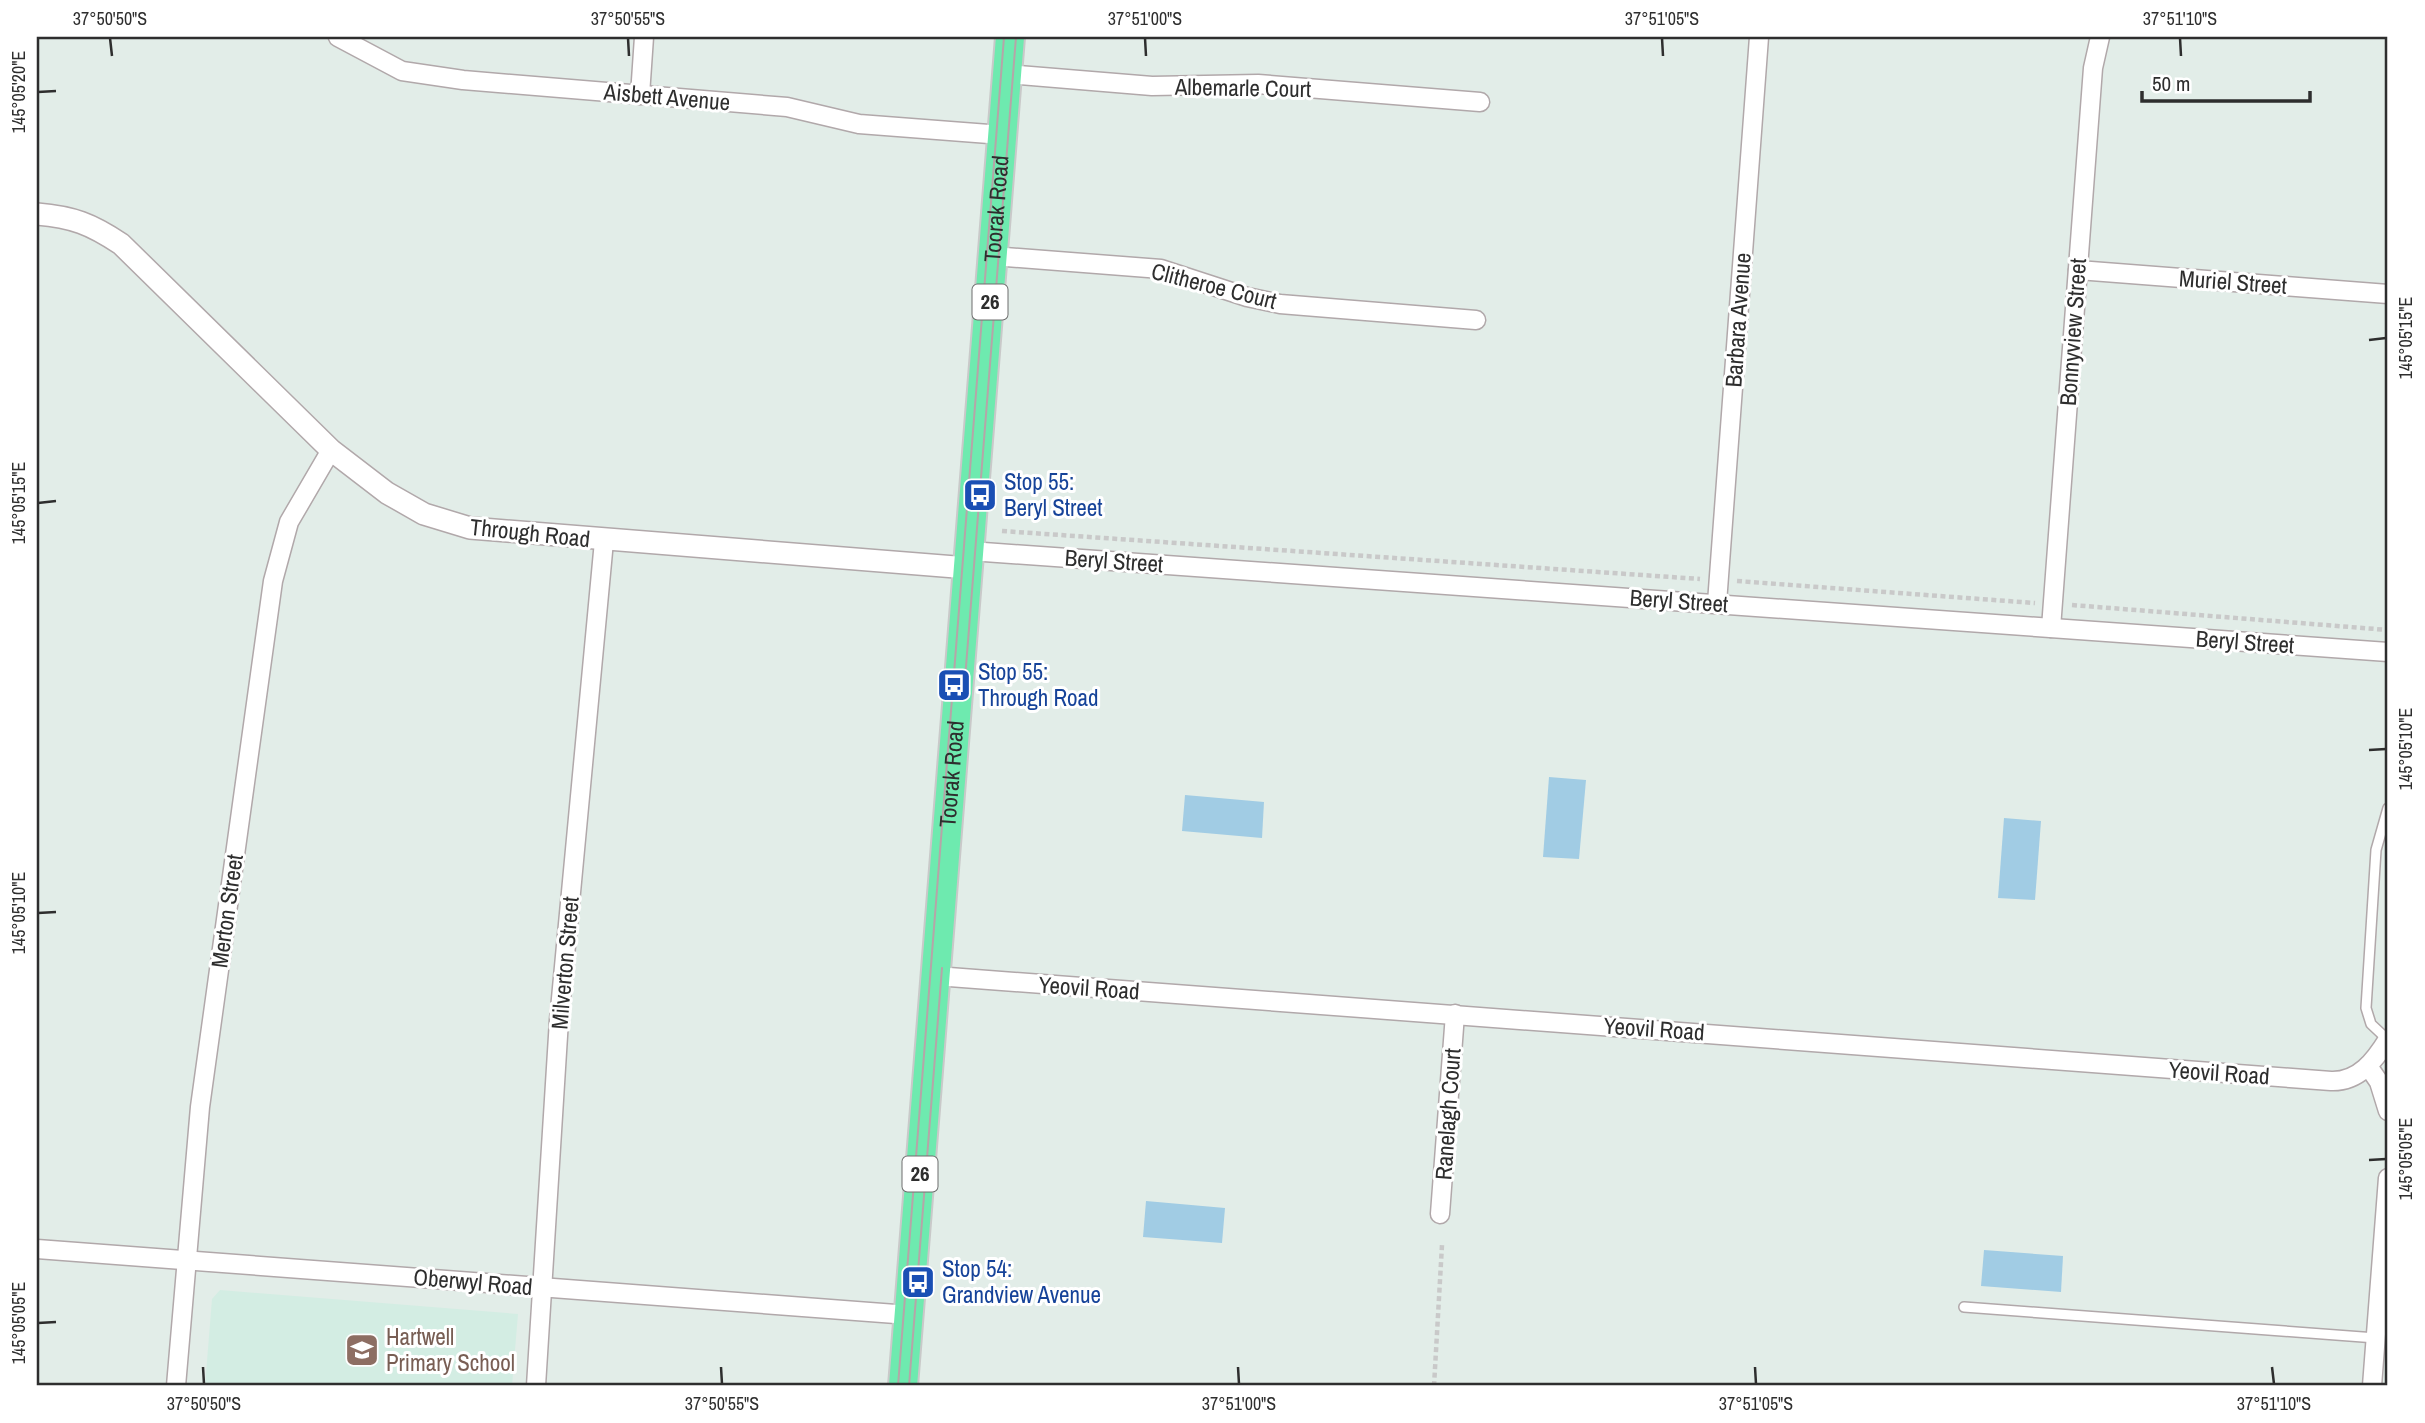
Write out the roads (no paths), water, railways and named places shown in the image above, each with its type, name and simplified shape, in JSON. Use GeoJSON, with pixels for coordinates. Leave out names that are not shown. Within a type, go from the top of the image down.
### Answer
{"type":"FeatureCollection","features":[{"type":"Feature","properties":{"kind":"highway","name":"Toorak Road"},"geometry":{"type":"LineString","coordinates":[[903,1386],[1010,37]]}},
{"type":"Feature","properties":{"kind":"street","name":"Aisbett Avenue"},"geometry":{"type":"LineString","coordinates":[[338,37],[401,71],[463,80],[787,107],[859,124],[1002,135]]}},
{"type":"Feature","properties":{"kind":"street"},"geometry":{"type":"LineString","coordinates":[[640,95],[645,37]]}},
{"type":"Feature","properties":{"kind":"street","name":"Barbara Avenue"},"geometry":{"type":"LineString","coordinates":[[1717,603],[1759,37]]}},
{"type":"Feature","properties":{"kind":"street","name":"Bonnyview Street"},"geometry":{"type":"LineString","coordinates":[[2052,628],[2093,68],[2100,37]]}},
{"type":"Feature","properties":{"kind":"street","name":"Albemarle Court"},"geometry":{"type":"LineString","coordinates":[[1007,74],[1152,86],[1258,84],[1480,102]]}},
{"type":"Feature","properties":{"kind":"street","name":"Through Road"},"geometry":{"type":"LineString","coordinates":[[37,214],[63,216],[92,225],[121,244],[331,450],[387,493],[424,514],[470,528],[604,541],[969,560]]}},
{"type":"Feature","properties":{"kind":"street","name":"Clitheroe Court"},"geometry":{"type":"LineString","coordinates":[[993,256],[1161,269],[1262,301],[1476,320]]}},
{"type":"Feature","properties":{"kind":"street","name":"Muriel Street"},"geometry":{"type":"LineString","coordinates":[[2078,270],[2388,294]]}},
{"type":"Feature","properties":{"kind":"street","name":"Merton Street"},"geometry":{"type":"LineString","coordinates":[[176,1386],[200,1107],[273,581],[289,523],[331,450]]}},
{"type":"Feature","properties":{"kind":"street","name":"Milverton Street"},"geometry":{"type":"LineString","coordinates":[[536,1386],[559,1020],[604,541]]}},
{"type":"Feature","properties":{"kind":"street","name":"Beryl Street"},"geometry":{"type":"LineString","coordinates":[[969,560],[1717,603],[2388,652]]}},
{"type":"Feature","properties":{"kind":"street","name":"Yeovil Road"},"geometry":{"type":"LineString","coordinates":[[936,976],[2331,1082],[2348,1080],[2368,1066]]}},
{"type":"Feature","properties":{"kind":"street","name":"Ranelagh Court"},"geometry":{"type":"LineString","coordinates":[[1440,1214],[1455,1014]]}},
{"type":"Feature","properties":{"kind":"street"},"geometry":{"type":"LineString","coordinates":[[2388,1040],[2368,1066],[2379,1082],[2388,1111]]}},
{"type":"Feature","properties":{"kind":"street"},"geometry":{"type":"LineString","coordinates":[[2372,1386],[2388,1178]]}},
{"type":"Feature","properties":{"kind":"street","name":"Oberwyl Road"},"geometry":{"type":"LineString","coordinates":[[37,1248],[909,1315]]}},
{"type":"Feature","properties":{"kind":"lane"},"geometry":{"type":"LineString","coordinates":[[2388,808],[2376,850],[2366,1009],[2371,1024],[2388,1040]]}},
{"type":"Feature","properties":{"kind":"lane"},"geometry":{"type":"LineString","coordinates":[[1964,1307],[2376,1338]]}},
{"type":"Feature","properties":{"kind":"tram line"},"geometry":{"type":"LineString","coordinates":[[898,1386],[1004,37]]}},
{"type":"Feature","properties":{"kind":"tram line"},"geometry":{"type":"LineString","coordinates":[[965,679],[1016,37]]}},
{"type":"Feature","properties":{"kind":"tram line"},"geometry":{"type":"LineString","coordinates":[[909,1386],[942,968]]}},
{"type":"Feature","properties":{"kind":"place","name":"Stop 55: Beryl Street"},"geometry":{"type":"Point","coordinates":[980,495]}},
{"type":"Feature","properties":{"kind":"place","name":"Stop 55: Through Road"},"geometry":{"type":"Point","coordinates":[954,685]}},
{"type":"Feature","properties":{"kind":"place","name":"Stop 54: Grandview Avenue"},"geometry":{"type":"Point","coordinates":[918,1282]}},
{"type":"Feature","properties":{"kind":"place","name":"Hartwell Primary School"},"geometry":{"type":"Point","coordinates":[362,1350]}}]}
